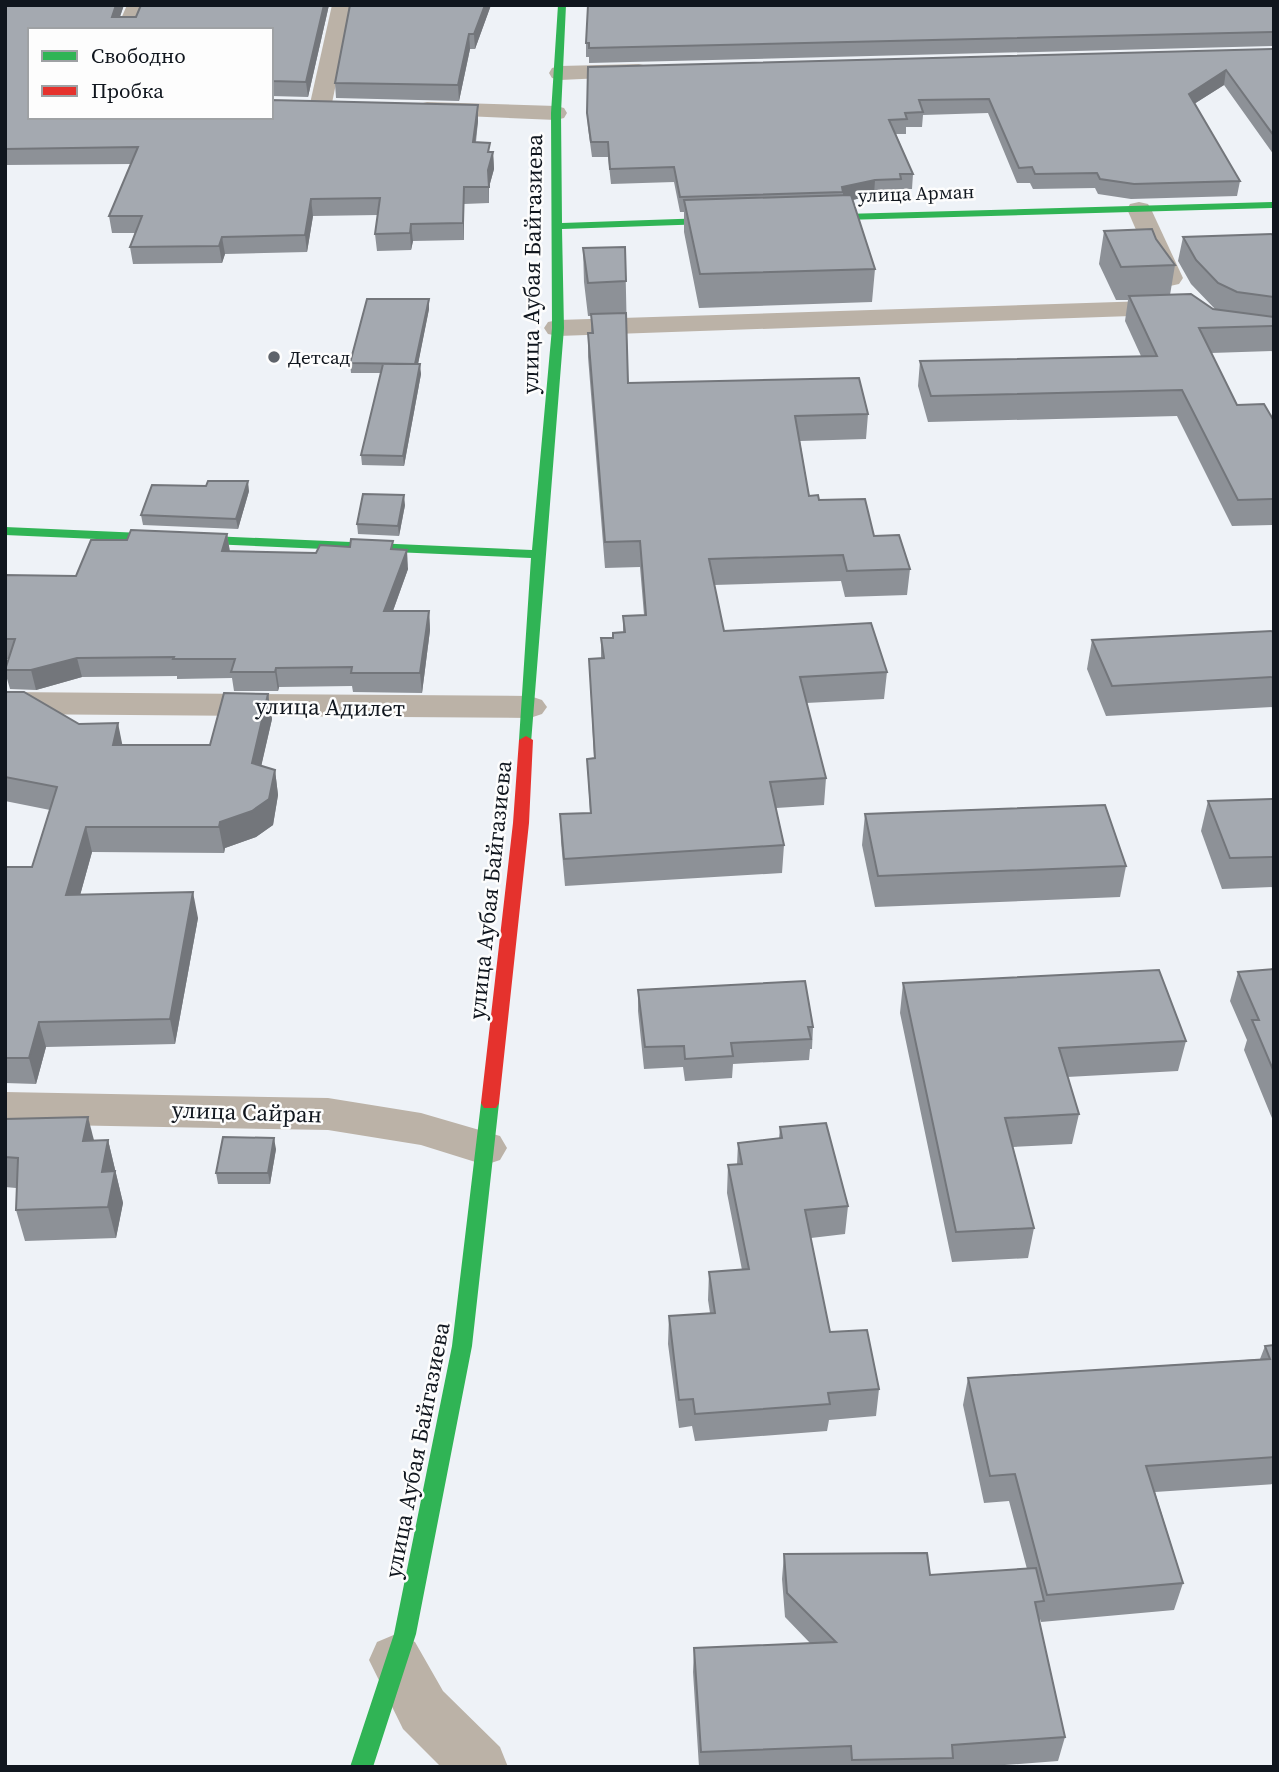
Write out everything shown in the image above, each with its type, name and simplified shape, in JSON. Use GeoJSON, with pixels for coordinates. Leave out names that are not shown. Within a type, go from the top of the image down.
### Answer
{"type":"FeatureCollection","features":[{"type":"Feature","properties":{"kind":"street"},"geometry":{"type":"LineString","coordinates":[[127,28],[137,5]]}},
{"type":"Feature","properties":{"kind":"street"},"geometry":{"type":"LineString","coordinates":[[320,108],[342,5]]}},
{"type":"Feature","properties":{"kind":"street","name":"улица Аубая Байгазиева"},"geometry":{"type":"LineString","coordinates":[[361,1767],[405,1634],[462,1346],[485,1148],[521,823],[538,554],[558,328],[556,113],[562,5]]}},
{"type":"Feature","properties":{"kind":"street"},"geometry":{"type":"LineString","coordinates":[[560,73],[657,71]]}},
{"type":"Feature","properties":{"kind":"street"},"geometry":{"type":"LineString","coordinates":[[296,107],[346,108]]}},
{"type":"Feature","properties":{"kind":"street"},"geometry":{"type":"LineString","coordinates":[[399,109],[556,113]]}},
{"type":"Feature","properties":{"kind":"street","name":"улица Арман"},"geometry":{"type":"LineString","coordinates":[[787,218],[1274,205]]}},
{"type":"Feature","properties":{"kind":"street"},"geometry":{"type":"LineString","coordinates":[[558,328],[1197,311],[1166,271],[1158,247],[1139,209]]}},
{"type":"Feature","properties":{"kind":"street"},"geometry":{"type":"LineString","coordinates":[[559,226],[747,220]]}},
{"type":"Feature","properties":{"kind":"street"},"geometry":{"type":"LineString","coordinates":[[5,531],[538,554]]}},
{"type":"Feature","properties":{"kind":"street","name":"улица Адилет"},"geometry":{"type":"LineString","coordinates":[[5,704],[530,707]]}},
{"type":"Feature","properties":{"kind":"street","name":"улица Сайран"},"geometry":{"type":"LineString","coordinates":[[5,1108],[328,1114],[421,1129],[485,1148]]}},
{"type":"Feature","properties":{"kind":"street"},"geometry":{"type":"LineString","coordinates":[[396,1660],[423,1710],[480,1767]]}},
{"type":"Feature","properties":{"kind":"building"},"geometry":{"type":"Polygon","coordinates":[[[5,5],[116,5],[112,17],[136,17],[141,5],[324,5],[306,82],[273,81],[273,28],[28,28],[28,119],[273,119],[273,100],[478,105],[473,142],[490,143],[488,152],[493,152],[488,170],[489,187],[464,187],[463,223],[411,224],[410,233],[375,234],[380,198],[311,199],[305,235],[222,237],[219,246],[130,247],[142,216],[109,216],[138,147],[5,149],[5,5]]]}},
{"type":"Feature","properties":{"kind":"building"},"geometry":{"type":"Polygon","coordinates":[[[350,5],[485,5],[474,34],[469,34],[458,85],[335,83],[350,5]]]}},
{"type":"Feature","properties":{"kind":"building"},"geometry":{"type":"Polygon","coordinates":[[[588,5],[1274,5],[1274,32],[589,48],[589,43],[586,43],[588,5]]]}},
{"type":"Feature","properties":{"kind":"building"},"geometry":{"type":"Polygon","coordinates":[[[1274,49],[1274,136],[1226,70],[1189,94],[1240,181],[1134,184],[1100,179],[1097,173],[1035,174],[1032,167],[1019,168],[989,99],[919,100],[923,112],[905,113],[907,119],[889,120],[913,174],[900,174],[901,179],[875,180],[842,187],[843,192],[680,197],[674,167],[610,169],[608,142],[591,142],[587,113],[588,67],[1274,49]]]}},
{"type":"Feature","properties":{"kind":"building"},"geometry":{"type":"Polygon","coordinates":[[[851,195],[875,269],[700,274],[684,200],[851,195]]]}},
{"type":"Feature","properties":{"kind":"building"},"geometry":{"type":"Polygon","coordinates":[[[1152,229],[1175,265],[1121,267],[1104,231],[1152,229]]]}},
{"type":"Feature","properties":{"kind":"building"},"geometry":{"type":"Polygon","coordinates":[[[1274,234],[1274,297],[1237,292],[1218,283],[1196,260],[1183,237],[1274,234]]]}},
{"type":"Feature","properties":{"kind":"building"},"geometry":{"type":"Polygon","coordinates":[[[625,247],[626,281],[588,283],[583,248],[625,247]]]}},
{"type":"Feature","properties":{"kind":"building"},"geometry":{"type":"Polygon","coordinates":[[[1191,294],[1213,309],[1274,317],[1274,326],[1199,328],[1237,405],[1264,404],[1274,421],[1274,499],[1238,500],[1182,390],[931,396],[920,361],[1157,356],[1129,296],[1191,294]]]}},
{"type":"Feature","properties":{"kind":"building"},"geometry":{"type":"Polygon","coordinates":[[[367,299],[429,299],[415,364],[350,363],[367,299]]]}},
{"type":"Feature","properties":{"kind":"building"},"geometry":{"type":"Polygon","coordinates":[[[626,313],[628,383],[859,378],[868,414],[795,416],[809,496],[818,495],[819,500],[865,499],[874,536],[899,535],[910,569],[847,571],[843,555],[709,559],[724,631],[871,623],[887,672],[800,677],[826,778],[770,782],[784,845],[564,859],[560,814],[591,813],[587,759],[595,758],[589,659],[604,658],[601,638],[613,638],[613,633],[625,632],[623,616],[646,615],[640,541],[605,542],[588,333],[593,333],[591,314],[626,313]]]}},
{"type":"Feature","properties":{"kind":"building"},"geometry":{"type":"Polygon","coordinates":[[[383,364],[420,364],[403,456],[361,455],[383,364]]]}},
{"type":"Feature","properties":{"kind":"building"},"geometry":{"type":"Polygon","coordinates":[[[208,481],[248,481],[236,519],[141,515],[152,485],[206,486],[208,481]]]}},
{"type":"Feature","properties":{"kind":"building"},"geometry":{"type":"Polygon","coordinates":[[[363,494],[404,495],[398,526],[357,524],[363,494]]]}},
{"type":"Feature","properties":{"kind":"building"},"geometry":{"type":"Polygon","coordinates":[[[131,530],[227,534],[222,551],[316,553],[320,545],[350,547],[351,539],[393,541],[391,549],[407,550],[384,611],[429,611],[420,673],[351,673],[352,667],[276,668],[275,672],[231,672],[235,659],[173,659],[174,657],[77,658],[31,670],[5,670],[15,639],[5,639],[5,575],[76,576],[91,540],[127,540],[131,530]]]}},
{"type":"Feature","properties":{"kind":"building"},"geometry":{"type":"Polygon","coordinates":[[[1274,631],[1274,677],[1112,686],[1092,640],[1274,631]]]}},
{"type":"Feature","properties":{"kind":"building"},"geometry":{"type":"Polygon","coordinates":[[[5,692],[24,692],[79,724],[118,723],[113,745],[210,745],[224,693],[268,694],[252,763],[275,770],[269,799],[252,811],[220,822],[219,827],[86,827],[66,895],[193,892],[170,1019],[39,1022],[29,1058],[5,1058],[5,867],[32,867],[57,787],[5,777],[5,692]]]}},
{"type":"Feature","properties":{"kind":"building"},"geometry":{"type":"Polygon","coordinates":[[[1274,799],[1274,857],[1230,858],[1208,801],[1274,799]]]}},
{"type":"Feature","properties":{"kind":"building"},"geometry":{"type":"Polygon","coordinates":[[[1105,805],[1126,866],[878,876],[865,814],[1105,805]]]}},
{"type":"Feature","properties":{"kind":"building"},"geometry":{"type":"Polygon","coordinates":[[[1274,969],[1274,1072],[1252,1020],[1259,1020],[1238,972],[1274,969]]]}},
{"type":"Feature","properties":{"kind":"building"},"geometry":{"type":"Polygon","coordinates":[[[1159,970],[1186,1041],[1059,1048],[1079,1114],[1005,1118],[1034,1228],[956,1232],[903,983],[1159,970]]]}},
{"type":"Feature","properties":{"kind":"building"},"geometry":{"type":"Polygon","coordinates":[[[805,981],[813,1027],[808,1027],[811,1039],[731,1043],[733,1056],[685,1059],[684,1046],[645,1047],[638,990],[805,981]]]}},
{"type":"Feature","properties":{"kind":"building"},"geometry":{"type":"Polygon","coordinates":[[[88,1117],[83,1141],[108,1140],[102,1172],[115,1171],[108,1207],[16,1210],[18,1158],[5,1157],[5,1119],[88,1117]]]}},
{"type":"Feature","properties":{"kind":"building"},"geometry":{"type":"Polygon","coordinates":[[[826,1123],[848,1206],[805,1210],[830,1332],[867,1330],[879,1389],[828,1393],[830,1404],[695,1414],[693,1399],[679,1400],[669,1316],[715,1313],[709,1272],[749,1269],[728,1165],[742,1164],[738,1143],[782,1138],[780,1127],[826,1123]]]}},
{"type":"Feature","properties":{"kind":"building"},"geometry":{"type":"Polygon","coordinates":[[[223,1137],[274,1138],[268,1173],[216,1173],[223,1137]]]}},
{"type":"Feature","properties":{"kind":"building"},"geometry":{"type":"Polygon","coordinates":[[[1274,1345],[1274,1457],[1146,1466],[1183,1583],[1047,1595],[1015,1474],[990,1476],[968,1378],[1270,1359],[1265,1346],[1274,1345]]]}},
{"type":"Feature","properties":{"kind":"building"},"geometry":{"type":"Polygon","coordinates":[[[927,1553],[930,1575],[1036,1568],[1044,1601],[1035,1602],[1065,1737],[952,1745],[953,1758],[852,1760],[851,1746],[701,1752],[694,1648],[836,1642],[787,1593],[784,1554],[927,1553]]]}},
{"type":"Feature","properties":{"kind":"traffic: fast"},"geometry":{"type":"LineString","coordinates":[[526,740],[538,554],[558,328],[556,113],[562,5]]}},
{"type":"Feature","properties":{"kind":"traffic: fast"},"geometry":{"type":"LineString","coordinates":[[807,218],[1274,205]]}},
{"type":"Feature","properties":{"kind":"traffic: fast"},"geometry":{"type":"LineString","coordinates":[[559,226],[736,220]]}},
{"type":"Feature","properties":{"kind":"traffic: fast"},"geometry":{"type":"LineString","coordinates":[[5,531],[538,554]]}},
{"type":"Feature","properties":{"kind":"traffic: fast"},"geometry":{"type":"LineString","coordinates":[[361,1767],[405,1634],[462,1346],[490,1103]]}},
{"type":"Feature","properties":{"kind":"traffic: jam"},"geometry":{"type":"LineString","coordinates":[[490,1103],[521,823],[526,740]]}},
{"type":"Feature","properties":{"kind":"place","name":"Детсад"},"geometry":{"type":"Point","coordinates":[274,357]}}]}
